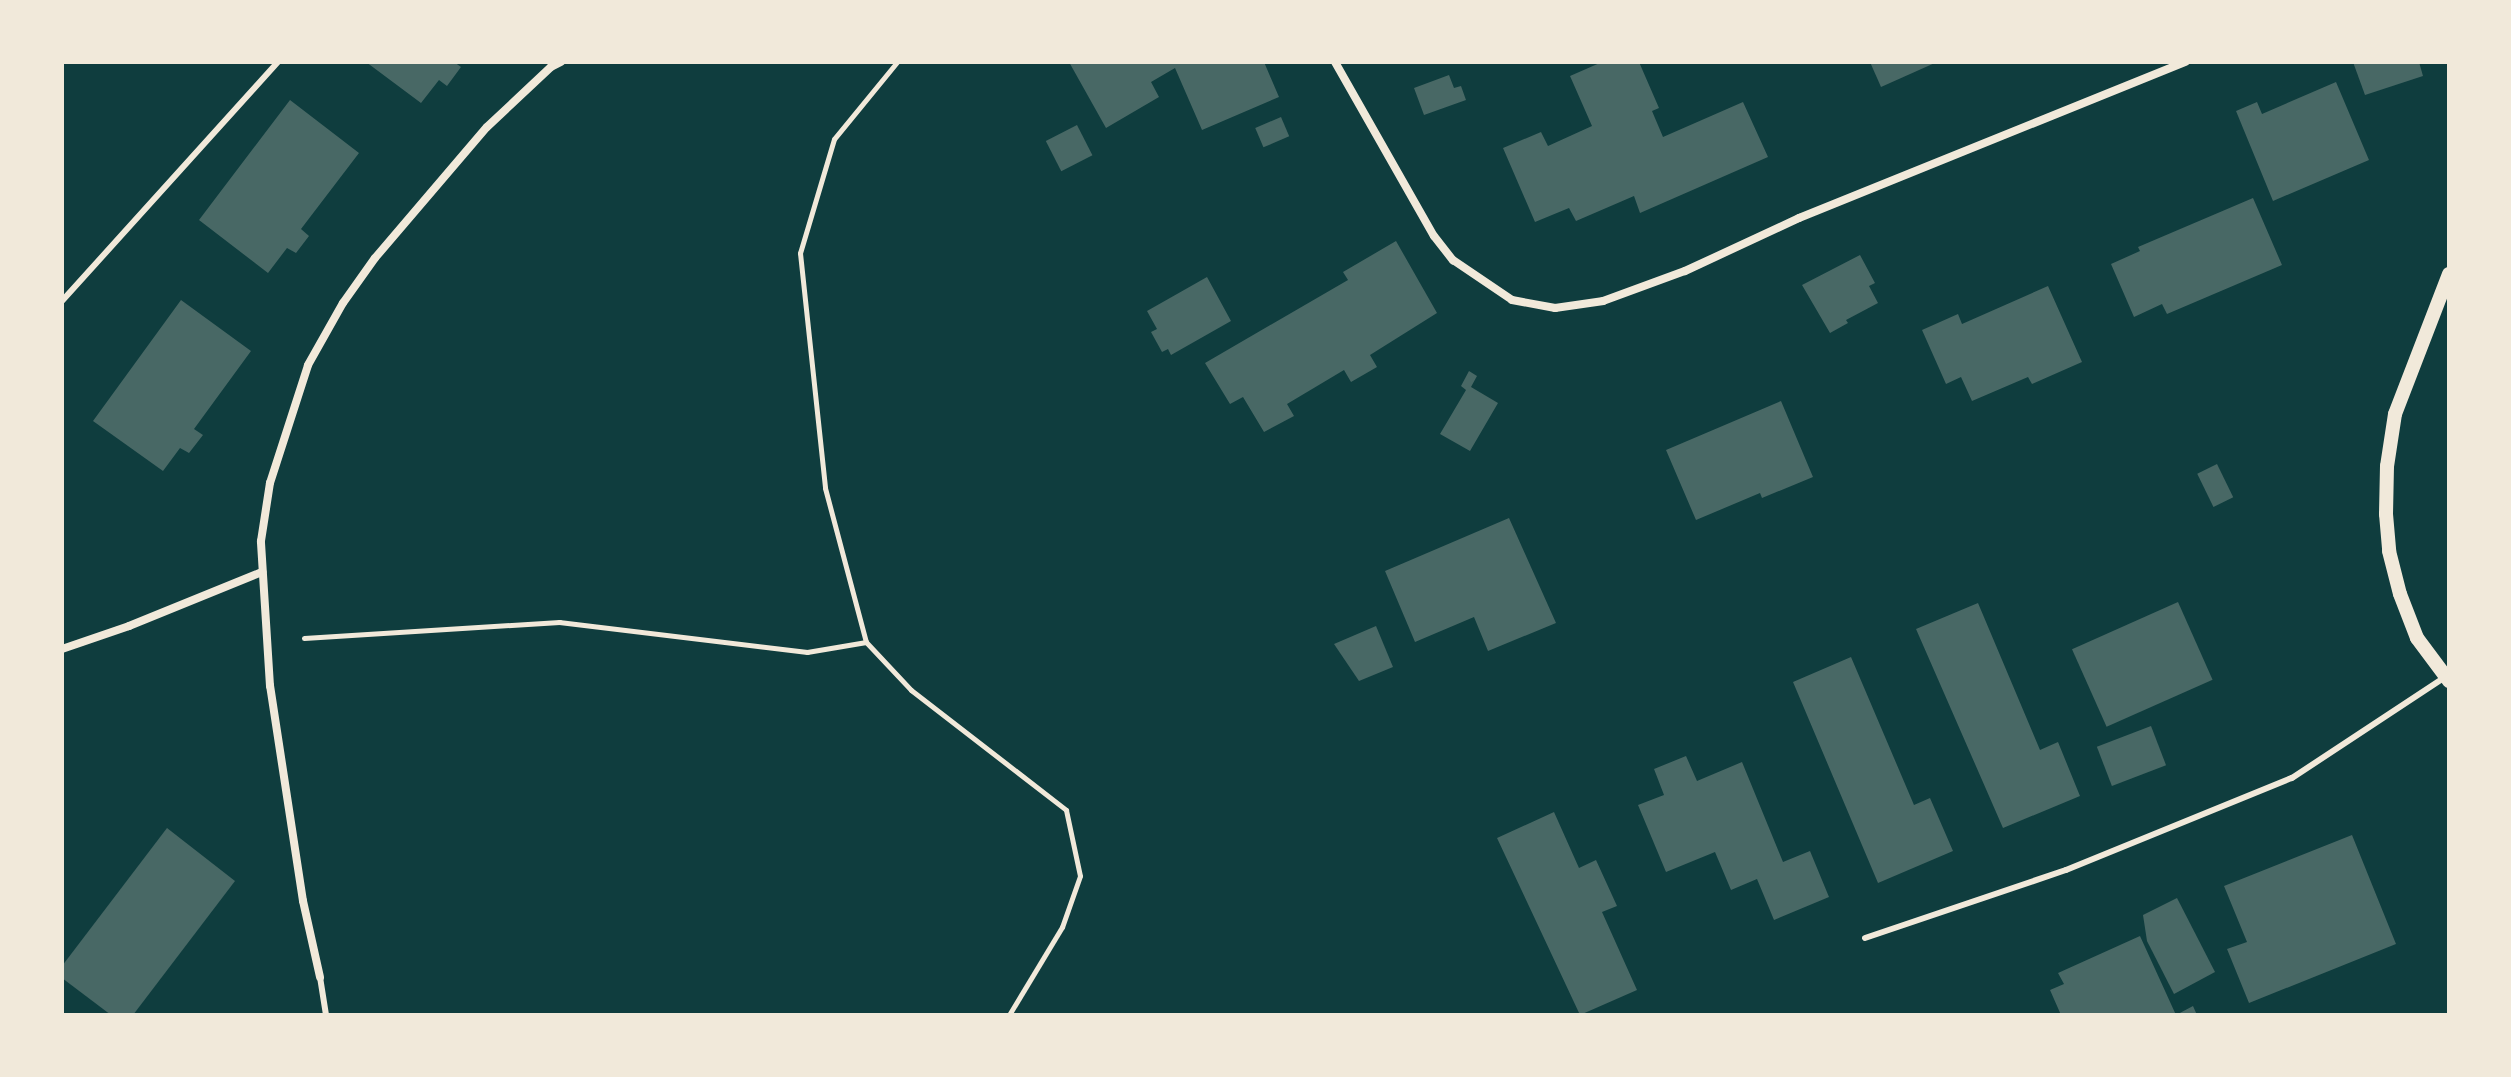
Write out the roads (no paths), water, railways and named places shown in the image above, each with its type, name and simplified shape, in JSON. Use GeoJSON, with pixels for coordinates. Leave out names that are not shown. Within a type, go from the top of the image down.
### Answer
{"type":"FeatureCollection","features":[{"type":"Feature","properties":{"kind":"street"},"geometry":{"type":"LineString","coordinates":[[320,977],[292,835],[267,640],[261,541],[270,483],[308,365],[343,303],[392,237],[487,127],[551,67],[561,62]]}},
{"type":"Feature","properties":{"kind":"street"},"geometry":{"type":"LineString","coordinates":[[1335,62],[1434,236],[1453,260],[1512,300],[1555,308],[1603,301],[1685,271],[1854,195],[2186,62]]}},
{"type":"Feature","properties":{"kind":"street"},"geometry":{"type":"LineString","coordinates":[[2447,679],[2417,638],[2400,594],[2389,551],[2386,514],[2387,466],[2395,414],[2449,274]]}},
{"type":"Feature","properties":{"kind":"street"},"geometry":{"type":"LineString","coordinates":[[62,649],[129,626],[262,572]]}},
{"type":"Feature","properties":{"kind":"lane"},"geometry":{"type":"LineString","coordinates":[[62,301],[278,62]]}},
{"type":"Feature","properties":{"kind":"lane"},"geometry":{"type":"LineString","coordinates":[[1865,938],[2066,870],[2292,778],[2447,679]]}},
{"type":"Feature","properties":{"kind":"lane"},"geometry":{"type":"LineString","coordinates":[[320,977],[326,1015]]}}]}
